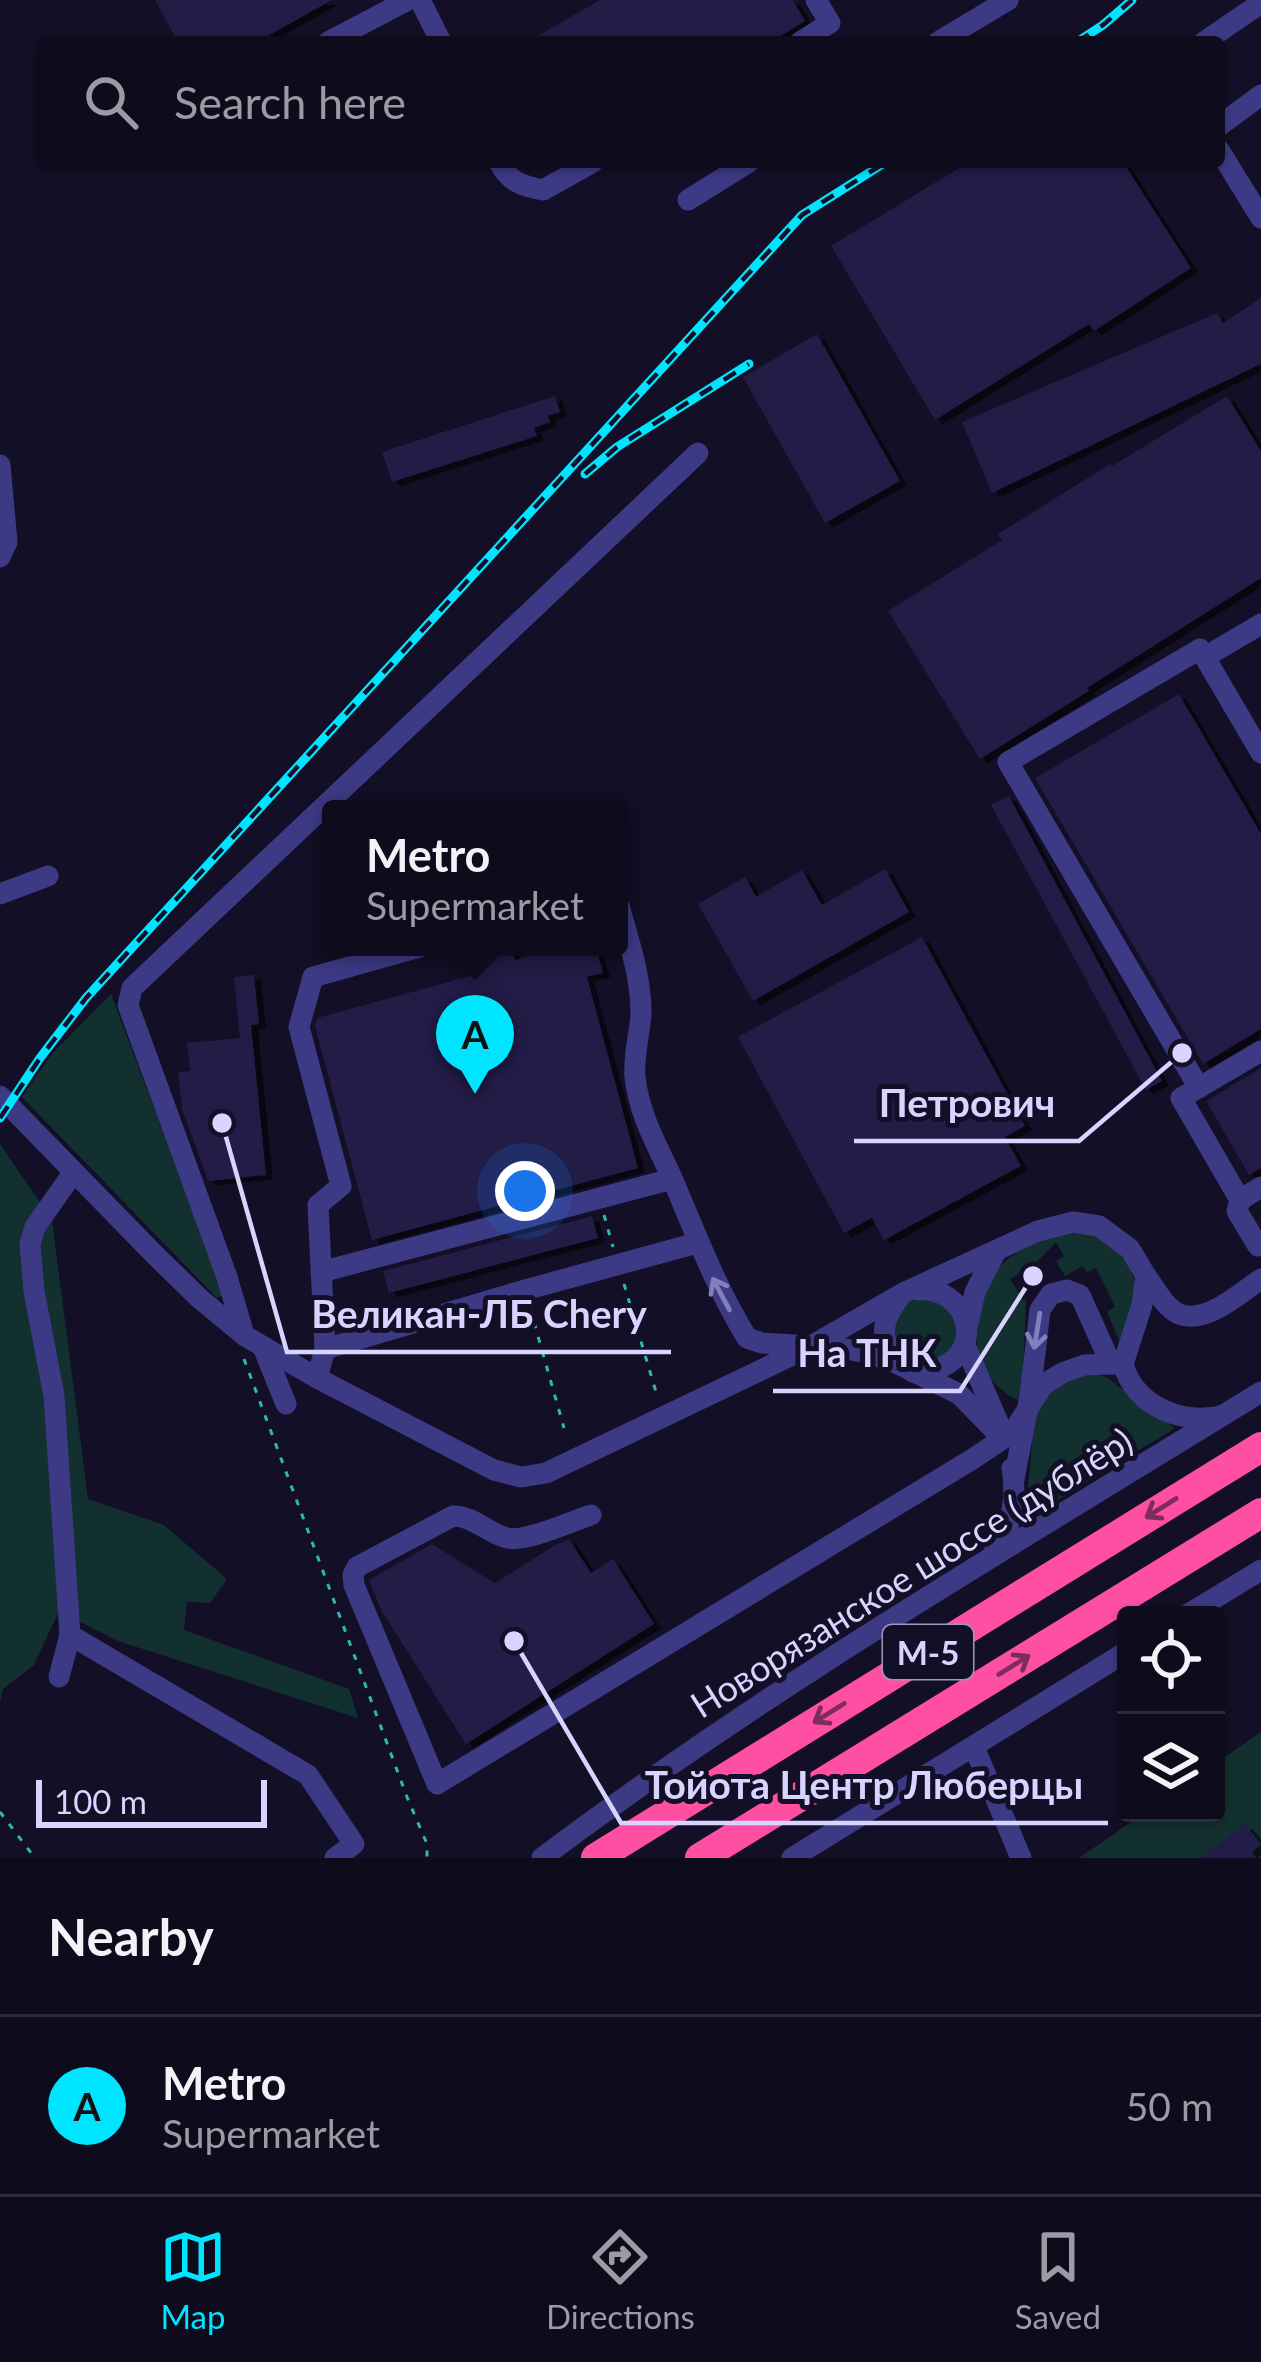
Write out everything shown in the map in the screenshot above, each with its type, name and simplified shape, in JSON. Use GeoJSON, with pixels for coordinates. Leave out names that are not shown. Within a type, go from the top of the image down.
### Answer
{"type":"FeatureCollection","features":[{"type":"Feature","properties":{"kind":"highway","name":"М-5"},"geometry":{"type":"LineString","coordinates":[[596,1858],[1261,1447]]}},
{"type":"Feature","properties":{"kind":"highway","name":"М-5"},"geometry":{"type":"LineString","coordinates":[[700,1858],[1261,1513]]}},
{"type":"Feature","properties":{"kind":"street"},"geometry":{"type":"LineString","coordinates":[[339,36],[408,0]]}},
{"type":"Feature","properties":{"kind":"street"},"geometry":{"type":"LineString","coordinates":[[420,0],[438,36]]}},
{"type":"Feature","properties":{"kind":"street"},"geometry":{"type":"LineString","coordinates":[[816,0],[835,33]]}},
{"type":"Feature","properties":{"kind":"street"},"geometry":{"type":"LineString","coordinates":[[948,36],[1009,0]]}},
{"type":"Feature","properties":{"kind":"street"},"geometry":{"type":"LineString","coordinates":[[1213,36],[1261,3]]}},
{"type":"Feature","properties":{"kind":"street"},"geometry":{"type":"LineString","coordinates":[[1225,122],[1261,95]]}},
{"type":"Feature","properties":{"kind":"street"},"geometry":{"type":"LineString","coordinates":[[1225,160],[1261,218]]}},
{"type":"Feature","properties":{"kind":"street"},"geometry":{"type":"LineString","coordinates":[[502,168],[519,186],[543,190],[582,168]]}},
{"type":"Feature","properties":{"kind":"street"},"geometry":{"type":"LineString","coordinates":[[688,200],[739,168]]}},
{"type":"Feature","properties":{"kind":"street"},"geometry":{"type":"LineString","coordinates":[[331,800],[698,453]]}},
{"type":"Feature","properties":{"kind":"street"},"geometry":{"type":"LineString","coordinates":[[0,465],[7,542],[0,557]]}},
{"type":"Feature","properties":{"kind":"street"},"geometry":{"type":"LineString","coordinates":[[1205,657],[1261,624]]}},
{"type":"Feature","properties":{"kind":"street"},"geometry":{"type":"LineString","coordinates":[[1199,1088],[1008,762],[1200,649],[1261,753]]}},
{"type":"Feature","properties":{"kind":"street"},"geometry":{"type":"LineString","coordinates":[[286,1404],[250,1346],[128,1005],[132,988],[322,808]]}},
{"type":"Feature","properties":{"kind":"street"},"geometry":{"type":"LineString","coordinates":[[0,894],[48,876]]}},
{"type":"Feature","properties":{"kind":"street"},"geometry":{"type":"LineString","coordinates":[[628,938],[641,1011],[635,1077],[648,1131],[721,1296],[747,1338],[867,1353],[903,1367],[959,1394],[1002,1438]]}},
{"type":"Feature","properties":{"kind":"street"},"geometry":{"type":"LineString","coordinates":[[316,1378],[325,1349],[318,1204],[341,1186],[299,1027],[313,977],[388,956]]}},
{"type":"Feature","properties":{"kind":"street"},"geometry":{"type":"LineString","coordinates":[[1240,1200],[1181,1098],[1261,1051]]}},
{"type":"Feature","properties":{"kind":"street"},"geometry":{"type":"LineString","coordinates":[[0,1096],[250,1346],[494,1470],[521,1478],[546,1473],[812,1346],[907,1292],[1056,1225],[1099,1226],[1130,1250],[1167,1305],[1180,1314],[1197,1317],[1211,1312],[1261,1279]]}},
{"type":"Feature","properties":{"kind":"street"},"geometry":{"type":"LineString","coordinates":[[59,1677],[70,1635],[54,1396],[30,1244],[35,1227],[73,1173]]}},
{"type":"Feature","properties":{"kind":"street"},"geometry":{"type":"LineString","coordinates":[[321,1272],[672,1179]]}},
{"type":"Feature","properties":{"kind":"street"},"geometry":{"type":"LineString","coordinates":[[1258,1246],[1237,1211],[1240,1200],[1261,1187]]}},
{"type":"Feature","properties":{"kind":"street"},"geometry":{"type":"LineString","coordinates":[[325,1349],[697,1244]]}},
{"type":"Feature","properties":{"kind":"street"},"geometry":{"type":"LineString","coordinates":[[998,1249],[975,1292],[966,1337],[946,1365],[938,1370],[903,1367],[885,1344],[886,1316],[907,1292],[930,1289],[952,1299],[961,1311],[966,1337],[998,1417],[1014,1479]]}},
{"type":"Feature","properties":{"kind":"street"},"geometry":{"type":"LineString","coordinates":[[1117,1364],[1142,1305],[1146,1276]]}},
{"type":"Feature","properties":{"kind":"street"},"geometry":{"type":"LineString","coordinates":[[990,1559],[1011,1519],[1040,1310],[1051,1294],[1067,1289],[1080,1295],[1117,1364],[1135,1389],[1163,1411],[1191,1420],[1224,1414]]}},
{"type":"Feature","properties":{"kind":"street"},"geometry":{"type":"LineString","coordinates":[[591,1515],[519,1539],[453,1516],[358,1567],[353,1575],[437,1784],[1002,1438],[1021,1423],[1043,1385],[1061,1372],[1084,1365],[1117,1364]]}},
{"type":"Feature","properties":{"kind":"street","name":"Новорязанское шоссе (дублёр)"},"geometry":{"type":"LineString","coordinates":[[542,1858],[763,1700],[1261,1392]]}},
{"type":"Feature","properties":{"kind":"street"},"geometry":{"type":"LineString","coordinates":[[991,1403],[1019,1412],[1028,1407]]}},
{"type":"Feature","properties":{"kind":"street"},"geometry":{"type":"LineString","coordinates":[[1202,1606],[1261,1570]]}},
{"type":"Feature","properties":{"kind":"street"},"geometry":{"type":"LineString","coordinates":[[70,1635],[308,1775],[354,1844],[335,1858]]}},
{"type":"Feature","properties":{"kind":"street"},"geometry":{"type":"LineString","coordinates":[[792,1858],[1117,1658]]}},
{"type":"Feature","properties":{"kind":"street"},"geometry":{"type":"LineString","coordinates":[[974,1747],[1021,1858]]}},
{"type":"Feature","properties":{"kind":"path"},"geometry":{"type":"LineString","coordinates":[[599,1198],[656,1392]]}},
{"type":"Feature","properties":{"kind":"path"},"geometry":{"type":"LineString","coordinates":[[525,1290],[564,1428]]}},
{"type":"Feature","properties":{"kind":"path"},"geometry":{"type":"LineString","coordinates":[[250,1346],[427,1844],[428,1858]]}},
{"type":"Feature","properties":{"kind":"path"},"geometry":{"type":"LineString","coordinates":[[0,1812],[35,1858]]}},
{"type":"Feature","properties":{"kind":"green space"},"geometry":{"type":"Polygon","coordinates":[[[111,994],[224,1295],[217,1298],[22,1097],[51,1055],[111,994]]]}},
{"type":"Feature","properties":{"kind":"green space"},"geometry":{"type":"Polygon","coordinates":[[[0,1144],[52,1220],[88,1499],[164,1525],[227,1579],[210,1603],[187,1602],[184,1630],[349,1689],[358,1718],[118,1641],[59,1611],[34,1665],[3,1689],[0,1702],[0,1144]]]}},
{"type":"Feature","properties":{"kind":"green space"},"geometry":{"type":"Polygon","coordinates":[[[1065,1231],[1094,1235],[1117,1251],[1133,1276],[1135,1308],[1119,1340],[1107,1312],[1115,1307],[1096,1268],[1087,1272],[1083,1266],[1065,1276],[1056,1261],[1064,1256],[1056,1242],[1035,1264],[1010,1279],[1024,1301],[1026,1297],[1022,1401],[992,1380],[983,1364],[976,1327],[978,1308],[1000,1266],[1065,1231]]]}},
{"type":"Feature","properties":{"kind":"green space"},"geometry":{"type":"Polygon","coordinates":[[[914,1298],[947,1303],[959,1333],[944,1358],[910,1360],[896,1343],[895,1317],[914,1298]]]}},
{"type":"Feature","properties":{"kind":"green space"},"geometry":{"type":"Polygon","coordinates":[[[1087,1371],[1106,1377],[1175,1428],[1025,1520],[1035,1412],[1051,1390],[1087,1371]]]}},
{"type":"Feature","properties":{"kind":"green space"},"geometry":{"type":"Polygon","coordinates":[[[1261,1732],[1261,1858],[1079,1858],[1131,1822],[1225,1822],[1225,1757],[1261,1732]]]}},
{"type":"Feature","properties":{"kind":"building"},"geometry":{"type":"Polygon","coordinates":[[[155,0],[332,0],[268,36],[175,36],[155,0]]]}},
{"type":"Feature","properties":{"kind":"building"},"geometry":{"type":"Polygon","coordinates":[[[600,0],[793,0],[805,21],[781,36],[537,36],[600,0]]]}},
{"type":"Feature","properties":{"kind":"building"},"geometry":{"type":"Polygon","coordinates":[[[959,168],[1127,168],[1191,268],[1094,331],[1089,324],[935,420],[831,246],[959,168]]]}},
{"type":"Feature","properties":{"kind":"building"},"geometry":{"type":"Polygon","coordinates":[[[1261,298],[1261,364],[992,493],[962,422],[1217,313],[1223,323],[1261,298]]]}},
{"type":"Feature","properties":{"kind":"building"},"geometry":{"type":"Polygon","coordinates":[[[817,334],[900,481],[825,523],[743,377],[817,334]]]}},
{"type":"Feature","properties":{"kind":"building"},"geometry":{"type":"Polygon","coordinates":[[[555,396],[560,412],[534,428],[537,436],[392,482],[382,452],[555,396]]]}},
{"type":"Feature","properties":{"kind":"building"},"geometry":{"type":"Polygon","coordinates":[[[1227,396],[1261,451],[1261,578],[980,759],[888,611],[1002,540],[998,534],[1227,396]]]}},
{"type":"Feature","properties":{"kind":"building"},"geometry":{"type":"Polygon","coordinates":[[[1179,694],[1261,834],[1261,1029],[1203,1064],[1035,778],[1179,694]]]}},
{"type":"Feature","properties":{"kind":"building"},"geometry":{"type":"Polygon","coordinates":[[[1009,796],[1162,1081],[1146,1090],[991,805],[1009,796]]]}},
{"type":"Feature","properties":{"kind":"building"},"geometry":{"type":"Polygon","coordinates":[[[885,869],[909,912],[753,1001],[698,904],[745,877],[756,897],[802,870],[822,905],[885,869]]]}},
{"type":"Feature","properties":{"kind":"building"},"geometry":{"type":"Polygon","coordinates":[[[922,937],[1025,1126],[1005,1137],[1021,1166],[884,1240],[872,1218],[844,1233],[738,1037],[922,937]]]}},
{"type":"Feature","properties":{"kind":"building"},"geometry":{"type":"Polygon","coordinates":[[[473,956],[514,956],[515,960],[598,956],[603,973],[587,977],[638,1168],[372,1240],[315,1026],[317,1018],[478,974],[473,956]]]}},
{"type":"Feature","properties":{"kind":"building"},"geometry":{"type":"Polygon","coordinates":[[[254,975],[259,1024],[251,1025],[266,1175],[208,1181],[182,1109],[178,1072],[190,1071],[187,1043],[240,1038],[234,977],[254,975]]]}},
{"type":"Feature","properties":{"kind":"building"},"geometry":{"type":"Polygon","coordinates":[[[1261,1068],[1261,1168],[1249,1175],[1206,1101],[1261,1068]]]}},
{"type":"Feature","properties":{"kind":"building"},"geometry":{"type":"Polygon","coordinates":[[[592,1216],[598,1238],[389,1293],[383,1271],[592,1216]]]}},
{"type":"Feature","properties":{"kind":"building"},"geometry":{"type":"Polygon","coordinates":[[[569,1539],[591,1573],[613,1559],[654,1624],[466,1744],[381,1610],[369,1580],[432,1544],[495,1583],[569,1539]]]}},
{"type":"Feature","properties":{"kind":"building"},"geometry":{"type":"Polygon","coordinates":[[[1245,1824],[1261,1844],[1252,1852],[1256,1858],[1200,1858],[1245,1824]]]}},
{"type":"Feature","properties":{"kind":"railway"},"geometry":{"type":"LineString","coordinates":[[1086,36],[1132,0]]}},
{"type":"Feature","properties":{"kind":"railway"},"geometry":{"type":"LineString","coordinates":[[0,1118],[86,998],[802,215],[876,168]]}},
{"type":"Feature","properties":{"kind":"railway"},"geometry":{"type":"LineString","coordinates":[[585,474],[617,447],[749,364]]}},
{"type":"Feature","properties":{"kind":"place","name":"Петрович"},"geometry":{"type":"Point","coordinates":[1182,1053]}},
{"type":"Feature","properties":{"kind":"place","name":"Metro"},"geometry":{"type":"Point","coordinates":[475,1094]}},
{"type":"Feature","properties":{"kind":"place","name":"Великан-ЛБ Chery"},"geometry":{"type":"Point","coordinates":[222,1123]}},
{"type":"Feature","properties":{"kind":"place","name":"На ТНК"},"geometry":{"type":"Point","coordinates":[1033,1276]}},
{"type":"Feature","properties":{"kind":"place","name":"Тойота Центр Люберцы"},"geometry":{"type":"Point","coordinates":[514,1641]}}]}
